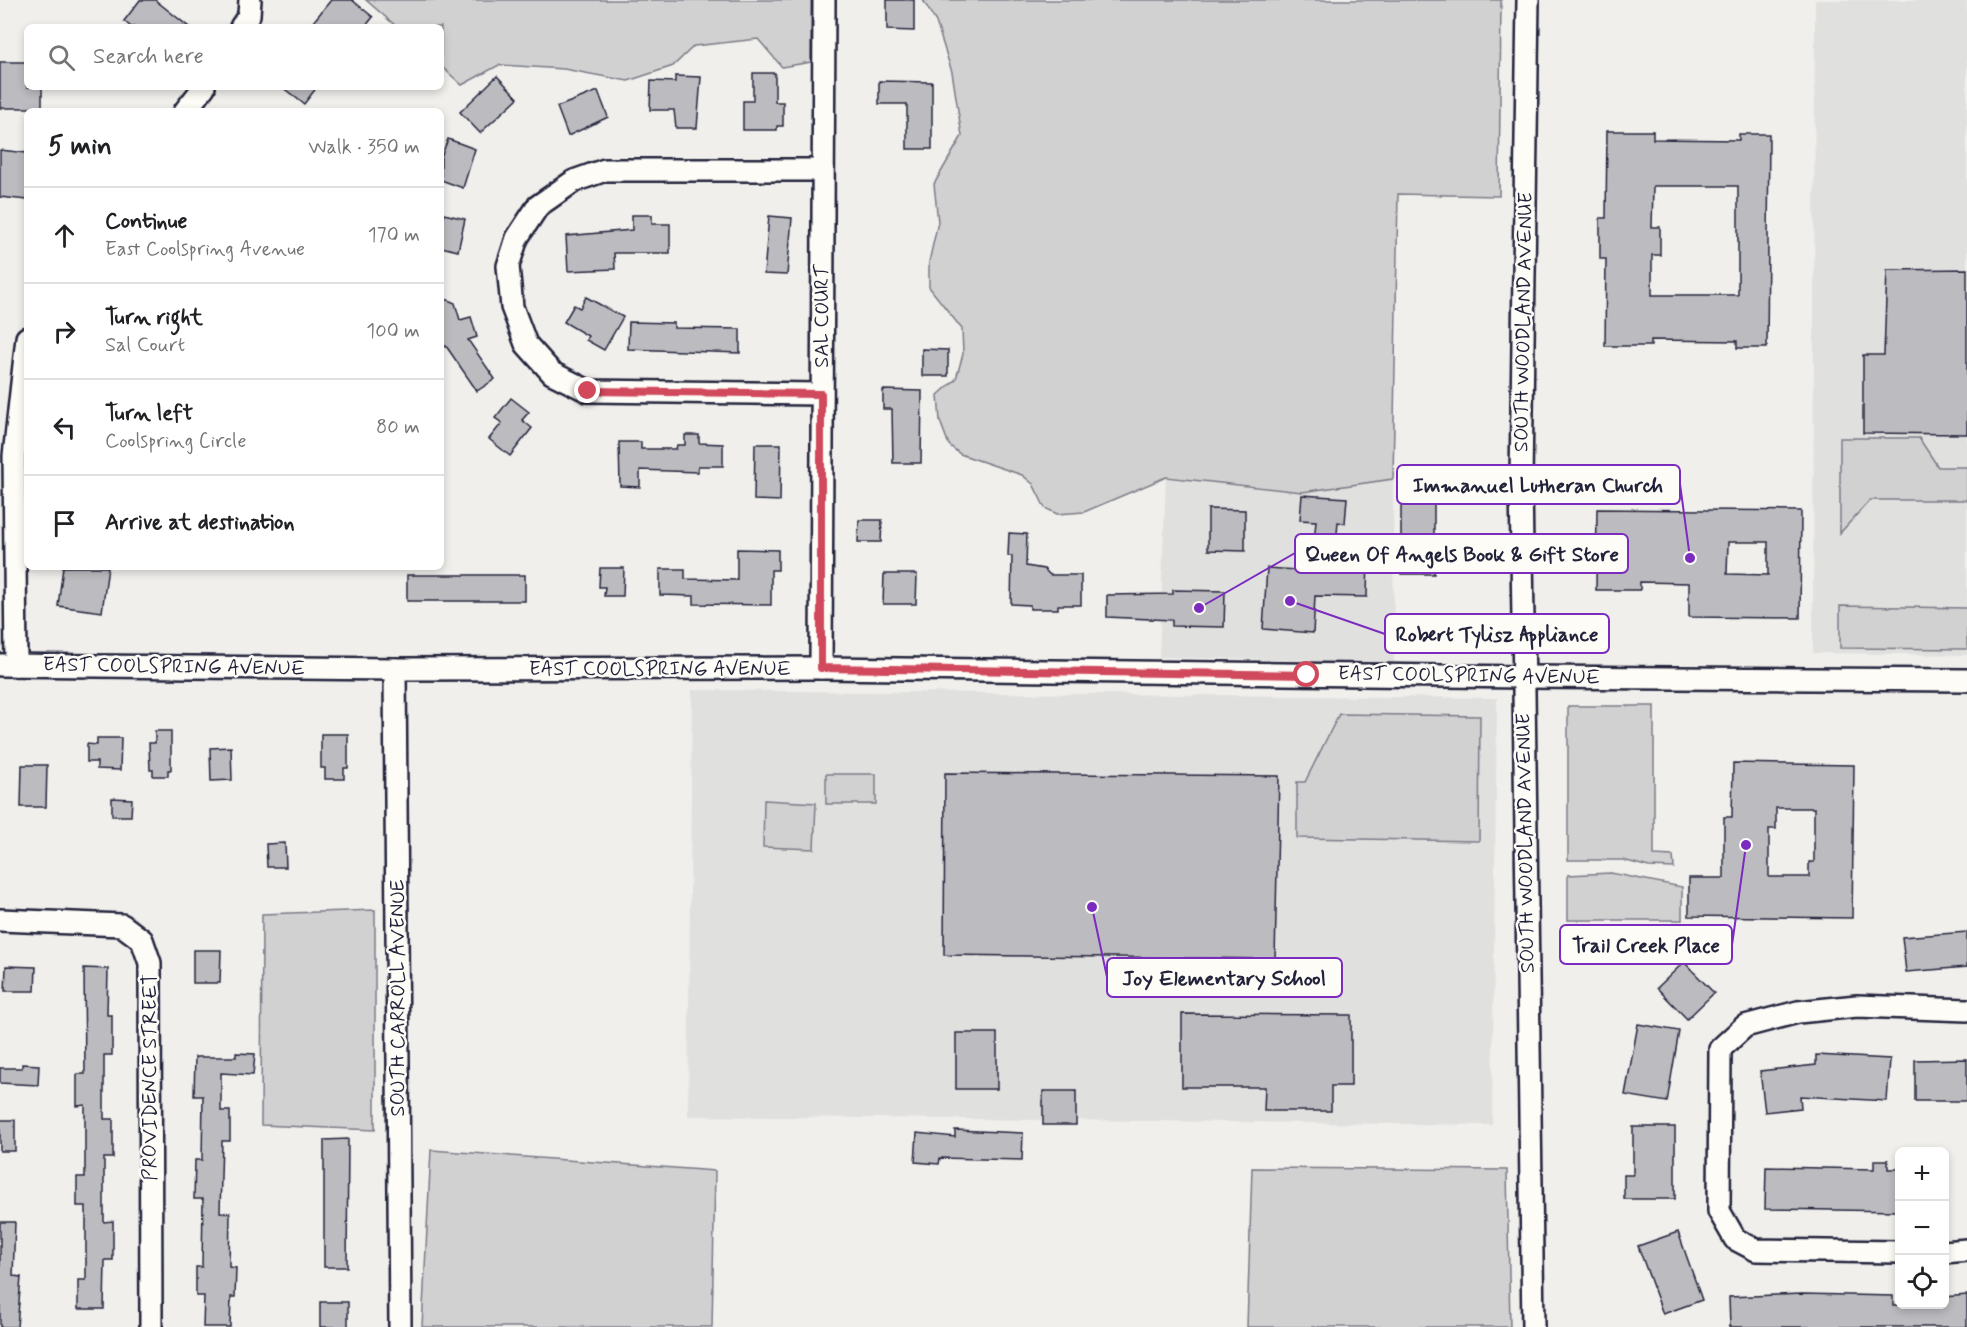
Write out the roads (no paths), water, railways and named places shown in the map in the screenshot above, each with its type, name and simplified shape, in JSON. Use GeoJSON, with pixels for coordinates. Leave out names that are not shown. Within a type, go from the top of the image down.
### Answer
{"type":"FeatureCollection","features":[{"type":"Feature","properties":{"kind":"street"},"geometry":{"type":"LineString","coordinates":[[244,24],[249,15],[250,0]]}},
{"type":"Feature","properties":{"kind":"street","name":"SAL COURT"},"geometry":{"type":"LineString","coordinates":[[821,668],[824,0]]}},
{"type":"Feature","properties":{"kind":"street","name":"SOUTH WOODLAND AVENUE"},"geometry":{"type":"LineString","coordinates":[[1528,0],[1521,480],[1533,1327]]}},
{"type":"Feature","properties":{"kind":"street"},"geometry":{"type":"LineString","coordinates":[[187,108],[202,90]]}},
{"type":"Feature","properties":{"kind":"street"},"geometry":{"type":"LineString","coordinates":[[821,394],[588,391],[552,373],[526,344],[512,307],[508,266],[517,238],[538,206],[574,181],[605,170],[822,170]]}},
{"type":"Feature","properties":{"kind":"street"},"geometry":{"type":"LineString","coordinates":[[8,665],[14,456],[24,365]]}},
{"type":"Feature","properties":{"kind":"street","name":"EAST COOLSPRING AVENUE"},"geometry":{"type":"LineString","coordinates":[[8,665],[395,669],[821,668],[1967,680]]}},
{"type":"Feature","properties":{"kind":"street","name":"SOUTH CARROLL AVENUE"},"geometry":{"type":"LineString","coordinates":[[395,669],[400,1327]]}},
{"type":"Feature","properties":{"kind":"street","name":"PROVIDENCE STREET"},"geometry":{"type":"LineString","coordinates":[[0,920],[122,925],[142,940],[150,963],[151,1327]]}},
{"type":"Feature","properties":{"kind":"street"},"geometry":{"type":"LineString","coordinates":[[1895,1252],[1756,1250],[1735,1239],[1719,1211],[1720,1049],[1745,1026],[1798,1012],[1857,1005],[1967,1010]]}},
{"type":"Feature","properties":{"kind":"street"},"geometry":{"type":"LineString","coordinates":[[1949,1252],[1967,1250]]}},
{"type":"Feature","properties":{"kind":"place","name":"Immanuel Lutheran Church"},"geometry":{"type":"Point","coordinates":[1690,558]}},
{"type":"Feature","properties":{"kind":"place","name":"Robert Tylisz Appliance"},"geometry":{"type":"Point","coordinates":[1290,601]}},
{"type":"Feature","properties":{"kind":"place","name":"Queen Of Angels Book & Gift Store"},"geometry":{"type":"Point","coordinates":[1199,608]}},
{"type":"Feature","properties":{"kind":"place","name":"Trail Creek Place"},"geometry":{"type":"Point","coordinates":[1746,845]}},
{"type":"Feature","properties":{"kind":"place","name":"Joy Elementary School"},"geometry":{"type":"Point","coordinates":[1092,907]}}]}
